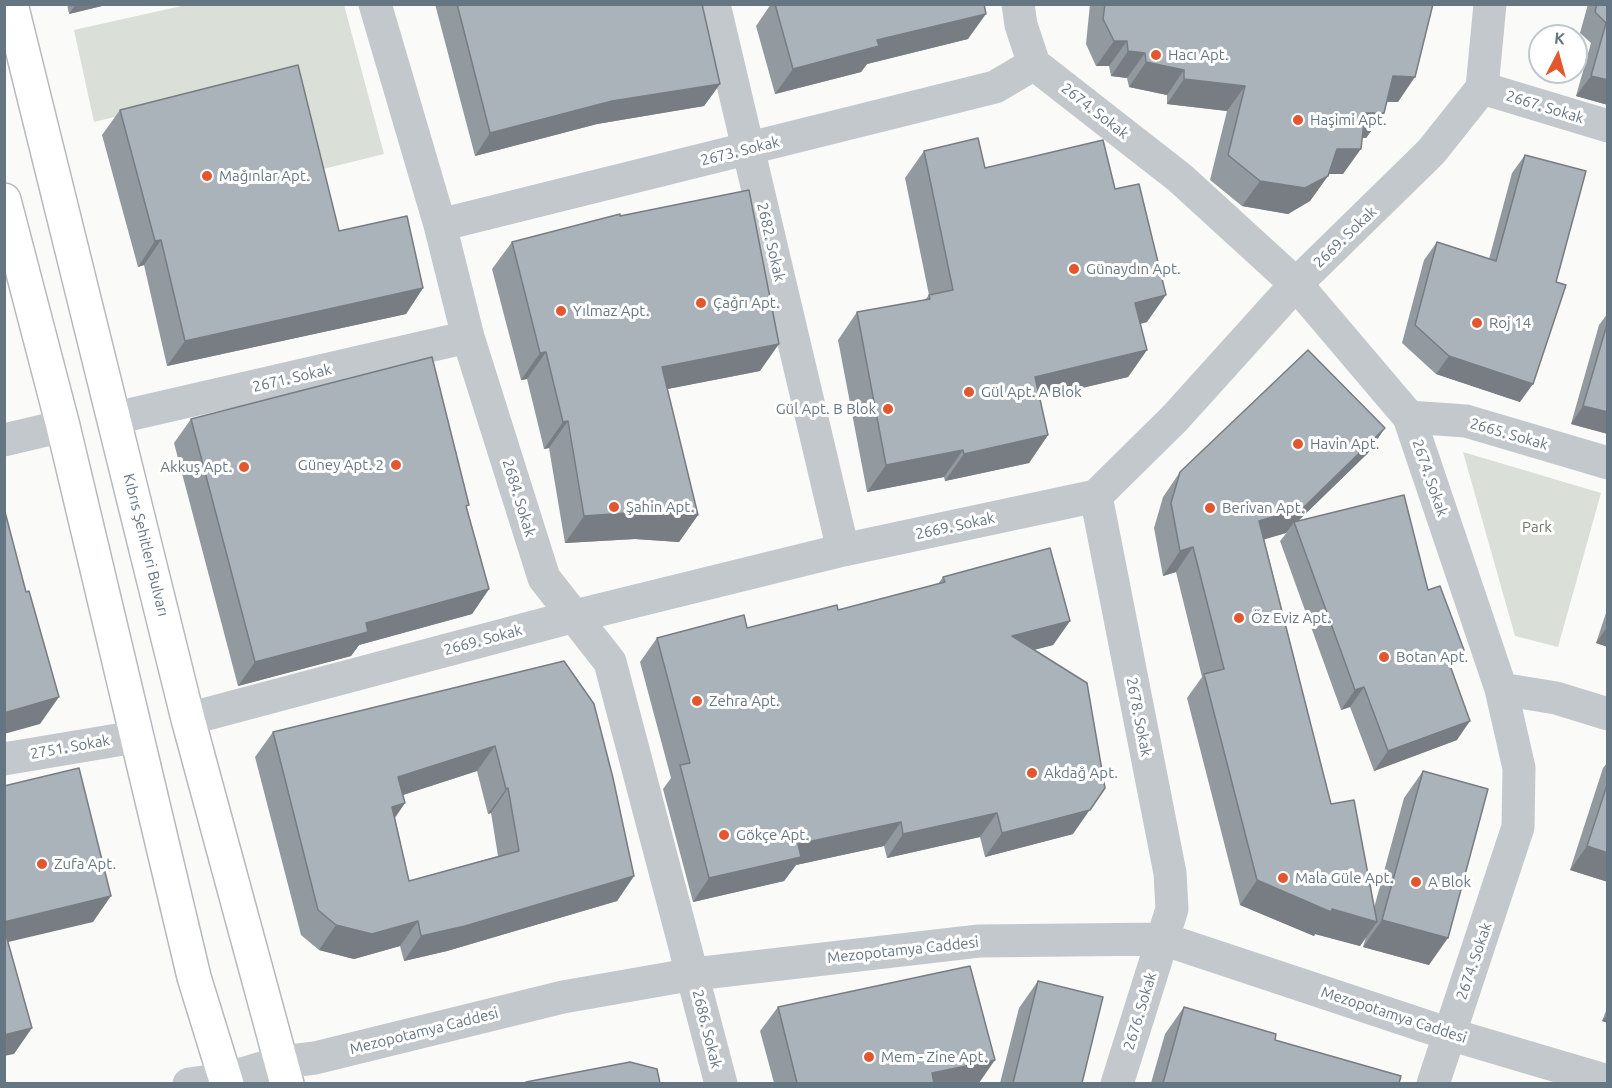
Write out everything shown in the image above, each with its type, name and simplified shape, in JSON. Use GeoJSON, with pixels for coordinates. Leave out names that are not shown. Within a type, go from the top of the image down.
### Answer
{"type":"FeatureCollection","features":[{"type":"Feature","properties":{"kind":"main road","name":"Kıbrıs Şehitleri Bulvarı"},"geometry":{"type":"LineString","coordinates":[[10,4],[189,719],[285,1073]]}},
{"type":"Feature","properties":{"kind":"main road"},"geometry":{"type":"LineString","coordinates":[[4,200],[63,426],[194,977],[226,1081]]}},
{"type":"Feature","properties":{"kind":"street","name":"2684. Sokak"},"geometry":{"type":"LineString","coordinates":[[375,4],[440,225],[468,337],[544,578],[610,662],[646,804],[694,974]]}},
{"type":"Feature","properties":{"kind":"street","name":"2682. Sokak"},"geometry":{"type":"LineString","coordinates":[[714,4],[843,550]]}},
{"type":"Feature","properties":{"kind":"street"},"geometry":{"type":"LineString","coordinates":[[1018,4],[1021,26],[1034,64]]}},
{"type":"Feature","properties":{"kind":"street"},"geometry":{"type":"LineString","coordinates":[[1482,88],[1490,4]]}},
{"type":"Feature","properties":{"kind":"street","name":"2673. Sokak"},"geometry":{"type":"LineString","coordinates":[[440,225],[996,87],[1034,64]]}},
{"type":"Feature","properties":{"kind":"street","name":"2674. Sokak"},"geometry":{"type":"LineString","coordinates":[[1034,64],[1179,178],[1296,284],[1409,417],[1501,689],[1519,768],[1518,827],[1433,1083]]}},
{"type":"Feature","properties":{"kind":"street","name":"2667. Sokak"},"geometry":{"type":"LineString","coordinates":[[1482,88],[1608,126]]}},
{"type":"Feature","properties":{"kind":"street","name":"2669. Sokak"},"geometry":{"type":"LineString","coordinates":[[189,719],[575,616],[843,550],[1096,496],[1175,418],[1296,284],[1431,152],[1482,88]]}},
{"type":"Feature","properties":{"kind":"street","name":"2671. Sokak"},"geometry":{"type":"LineString","coordinates":[[115,418],[468,337]]}},
{"type":"Feature","properties":{"kind":"street","name":"2665. Sokak"},"geometry":{"type":"LineString","coordinates":[[1409,417],[1466,421],[1608,463]]}},
{"type":"Feature","properties":{"kind":"street"},"geometry":{"type":"LineString","coordinates":[[4,440],[63,426]]}},
{"type":"Feature","properties":{"kind":"street","name":"2678. Sokak"},"geometry":{"type":"LineString","coordinates":[[1096,496],[1170,873],[1172,909],[1163,939]]}},
{"type":"Feature","properties":{"kind":"street"},"geometry":{"type":"LineString","coordinates":[[1501,689],[1556,698],[1608,714]]}},
{"type":"Feature","properties":{"kind":"street","name":"2751. Sokak"},"geometry":{"type":"LineString","coordinates":[[4,759],[135,736]]}},
{"type":"Feature","properties":{"kind":"street","name":"Mezopotamya Caddesi"},"geometry":{"type":"LineString","coordinates":[[189,1083],[226,1081],[285,1073],[315,1058],[563,997],[694,974],[980,941],[1163,939],[1449,1034],[1608,1081]]}},
{"type":"Feature","properties":{"kind":"street","name":"2676. Sokak"},"geometry":{"type":"LineString","coordinates":[[1117,1083],[1163,939]]}},
{"type":"Feature","properties":{"kind":"street","name":"2686. Sokak"},"geometry":{"type":"LineString","coordinates":[[694,974],[721,1083]]}},
{"type":"Feature","properties":{"kind":"green space"},"geometry":{"type":"Polygon","coordinates":[[[186,5],[344,5],[384,154],[311,172],[287,75],[94,122],[74,30],[186,5]]]}},
{"type":"Feature","properties":{"kind":"green space","name":"Park"},"geometry":{"type":"Polygon","coordinates":[[[1463,452],[1601,493],[1558,647],[1515,636],[1463,452]]]}},
{"type":"Feature","properties":{"kind":"building"},"geometry":{"type":"Polygon","coordinates":[[[457,4],[702,4],[720,84],[612,101],[490,133],[457,4]]]}},
{"type":"Feature","properties":{"kind":"building"},"geometry":{"type":"Polygon","coordinates":[[[775,4],[984,4],[986,14],[877,40],[879,46],[793,69],[775,4]]]}},
{"type":"Feature","properties":{"kind":"building"},"geometry":{"type":"Polygon","coordinates":[[[1105,4],[1433,4],[1415,77],[1393,76],[1384,113],[1365,113],[1361,149],[1337,149],[1328,176],[1305,188],[1260,181],[1228,155],[1245,86],[1184,79],[1184,70],[1146,62],[1145,53],[1128,51],[1127,41],[1114,41],[1103,19],[1105,4]]]}},
{"type":"Feature","properties":{"kind":"building"},"geometry":{"type":"Polygon","coordinates":[[[1597,4],[1608,4],[1608,80],[1591,76],[1606,23],[1595,12],[1597,4]]]}},
{"type":"Feature","properties":{"kind":"building"},"geometry":{"type":"Polygon","coordinates":[[[298,65],[339,231],[407,216],[423,288],[185,341],[161,240],[155,241],[120,110],[298,65]]]}},
{"type":"Feature","properties":{"kind":"building"},"geometry":{"type":"Polygon","coordinates":[[[978,138],[985,168],[1103,140],[1115,189],[1139,184],[1166,295],[1135,303],[1147,350],[1035,377],[1048,435],[964,454],[963,450],[886,465],[857,312],[930,299],[929,295],[953,290],[924,151],[978,138]]]}},
{"type":"Feature","properties":{"kind":"building"},"geometry":{"type":"Polygon","coordinates":[[[1525,155],[1586,171],[1556,282],[1566,285],[1533,384],[1449,356],[1415,325],[1437,242],[1496,261],[1525,155]]]}},
{"type":"Feature","properties":{"kind":"building"},"geometry":{"type":"Polygon","coordinates":[[[749,190],[779,344],[662,367],[698,515],[654,511],[584,516],[568,421],[563,422],[546,352],[540,353],[512,242],[620,214],[620,216],[749,190]]]}},
{"type":"Feature","properties":{"kind":"building"},"geometry":{"type":"Polygon","coordinates":[[[1608,321],[1608,412],[1583,406],[1608,321]]]}},
{"type":"Feature","properties":{"kind":"building"},"geometry":{"type":"Polygon","coordinates":[[[1308,350],[1385,428],[1303,508],[1259,521],[1331,804],[1354,800],[1377,922],[1332,909],[1331,912],[1257,880],[1204,674],[1224,669],[1193,547],[1180,551],[1171,503],[1180,472],[1308,350]]]}},
{"type":"Feature","properties":{"kind":"building"},"geometry":{"type":"Polygon","coordinates":[[[432,357],[469,505],[466,506],[489,589],[366,623],[368,632],[255,662],[191,419],[432,357]]]}},
{"type":"Feature","properties":{"kind":"building"},"geometry":{"type":"Polygon","coordinates":[[[1404,495],[1428,590],[1440,586],[1464,650],[1447,657],[1470,721],[1388,751],[1364,687],[1355,690],[1294,522],[1404,495]]]}},
{"type":"Feature","properties":{"kind":"building"},"geometry":{"type":"Polygon","coordinates":[[[4,508],[26,592],[29,591],[59,697],[4,713],[4,508]]]}},
{"type":"Feature","properties":{"kind":"building"},"geometry":{"type":"Polygon","coordinates":[[[1050,548],[1070,621],[1012,636],[1087,683],[1105,788],[1090,810],[1002,833],[997,813],[903,834],[901,822],[798,844],[801,857],[709,878],[680,765],[690,763],[657,638],[744,615],[747,628],[837,605],[838,610],[945,582],[943,577],[1050,548]]]}},
{"type":"Feature","properties":{"kind":"building"},"geometry":{"type":"Polygon","coordinates":[[[564,661],[594,704],[634,876],[465,926],[421,936],[418,921],[372,934],[336,925],[318,910],[273,732],[564,661]],[[495,746],[398,777],[405,803],[392,807],[409,881],[519,851],[508,788],[506,789],[495,746]]]}},
{"type":"Feature","properties":{"kind":"building","name":"Zufa Apt."},"geometry":{"type":"Polygon","coordinates":[[[79,768],[111,896],[4,922],[4,786],[79,768]]]}},
{"type":"Feature","properties":{"kind":"building","name":"A Blok"},"geometry":{"type":"Polygon","coordinates":[[[1423,771],[1488,789],[1448,938],[1382,920],[1423,771]]]}},
{"type":"Feature","properties":{"kind":"building"},"geometry":{"type":"Polygon","coordinates":[[[1608,782],[1608,853],[1587,846],[1608,782]]]}},
{"type":"Feature","properties":{"kind":"building"},"geometry":{"type":"Polygon","coordinates":[[[4,928],[32,1028],[4,1035],[4,928]]]}},
{"type":"Feature","properties":{"kind":"building","name":"Mem - Zine Apt."},"geometry":{"type":"Polygon","coordinates":[[[970,966],[995,1060],[932,1073],[934,1083],[797,1083],[778,1007],[970,966]]]}},
{"type":"Feature","properties":{"kind":"building"},"geometry":{"type":"Polygon","coordinates":[[[1038,981],[1103,997],[1082,1083],[1013,1083],[1038,981]]]}},
{"type":"Feature","properties":{"kind":"building"},"geometry":{"type":"Polygon","coordinates":[[[1184,1007],[1276,1034],[1275,1040],[1401,1076],[1399,1083],[1163,1083],[1184,1007]]]}},
{"type":"Feature","properties":{"kind":"building"},"geometry":{"type":"Polygon","coordinates":[[[630,1062],[657,1069],[660,1083],[526,1083],[526,1082],[630,1062]]]}},
{"type":"Feature","properties":{"kind":"place","name":"Hacı Apt."},"geometry":{"type":"Point","coordinates":[1156,55]}},
{"type":"Feature","properties":{"kind":"place","name":"Haşimi Apt."},"geometry":{"type":"Point","coordinates":[1298,120]}},
{"type":"Feature","properties":{"kind":"place","name":"Mağınlar Apt."},"geometry":{"type":"Point","coordinates":[207,176]}},
{"type":"Feature","properties":{"kind":"place","name":"Günaydın Apt."},"geometry":{"type":"Point","coordinates":[1074,269]}},
{"type":"Feature","properties":{"kind":"place","name":"Çağrı Apt."},"geometry":{"type":"Point","coordinates":[701,303]}},
{"type":"Feature","properties":{"kind":"place","name":"Yılmaz Apt."},"geometry":{"type":"Point","coordinates":[561,311]}},
{"type":"Feature","properties":{"kind":"place","name":"Roj 14"},"geometry":{"type":"Point","coordinates":[1477,323]}},
{"type":"Feature","properties":{"kind":"place","name":"Gül Apt. A Blok"},"geometry":{"type":"Point","coordinates":[969,392]}},
{"type":"Feature","properties":{"kind":"place","name":"Gül Apt. B Blok"},"geometry":{"type":"Point","coordinates":[888,409]}},
{"type":"Feature","properties":{"kind":"place","name":"Havin Apt."},"geometry":{"type":"Point","coordinates":[1298,444]}},
{"type":"Feature","properties":{"kind":"place","name":"Güney Apt. 2"},"geometry":{"type":"Point","coordinates":[396,465]}},
{"type":"Feature","properties":{"kind":"place","name":"Akkuş Apt."},"geometry":{"type":"Point","coordinates":[244,467]}},
{"type":"Feature","properties":{"kind":"place","name":"Şahin Apt."},"geometry":{"type":"Point","coordinates":[614,507]}},
{"type":"Feature","properties":{"kind":"place","name":"Berivan Apt."},"geometry":{"type":"Point","coordinates":[1210,508]}},
{"type":"Feature","properties":{"kind":"place","name":"Öz Eviz Apt."},"geometry":{"type":"Point","coordinates":[1239,618]}},
{"type":"Feature","properties":{"kind":"place","name":"Botan Apt."},"geometry":{"type":"Point","coordinates":[1384,657]}},
{"type":"Feature","properties":{"kind":"place","name":"Zehra Apt."},"geometry":{"type":"Point","coordinates":[697,701]}},
{"type":"Feature","properties":{"kind":"place","name":"Akdağ Apt."},"geometry":{"type":"Point","coordinates":[1032,773]}},
{"type":"Feature","properties":{"kind":"place","name":"Gökçe Apt."},"geometry":{"type":"Point","coordinates":[724,835]}},
{"type":"Feature","properties":{"kind":"place","name":"Zufa Apt."},"geometry":{"type":"Point","coordinates":[42,864]}},
{"type":"Feature","properties":{"kind":"place","name":"Mala Güle Apt."},"geometry":{"type":"Point","coordinates":[1283,878]}},
{"type":"Feature","properties":{"kind":"place","name":"A Blok"},"geometry":{"type":"Point","coordinates":[1416,882]}},
{"type":"Feature","properties":{"kind":"place","name":"Mem - Zine Apt."},"geometry":{"type":"Point","coordinates":[869,1057]}}]}
